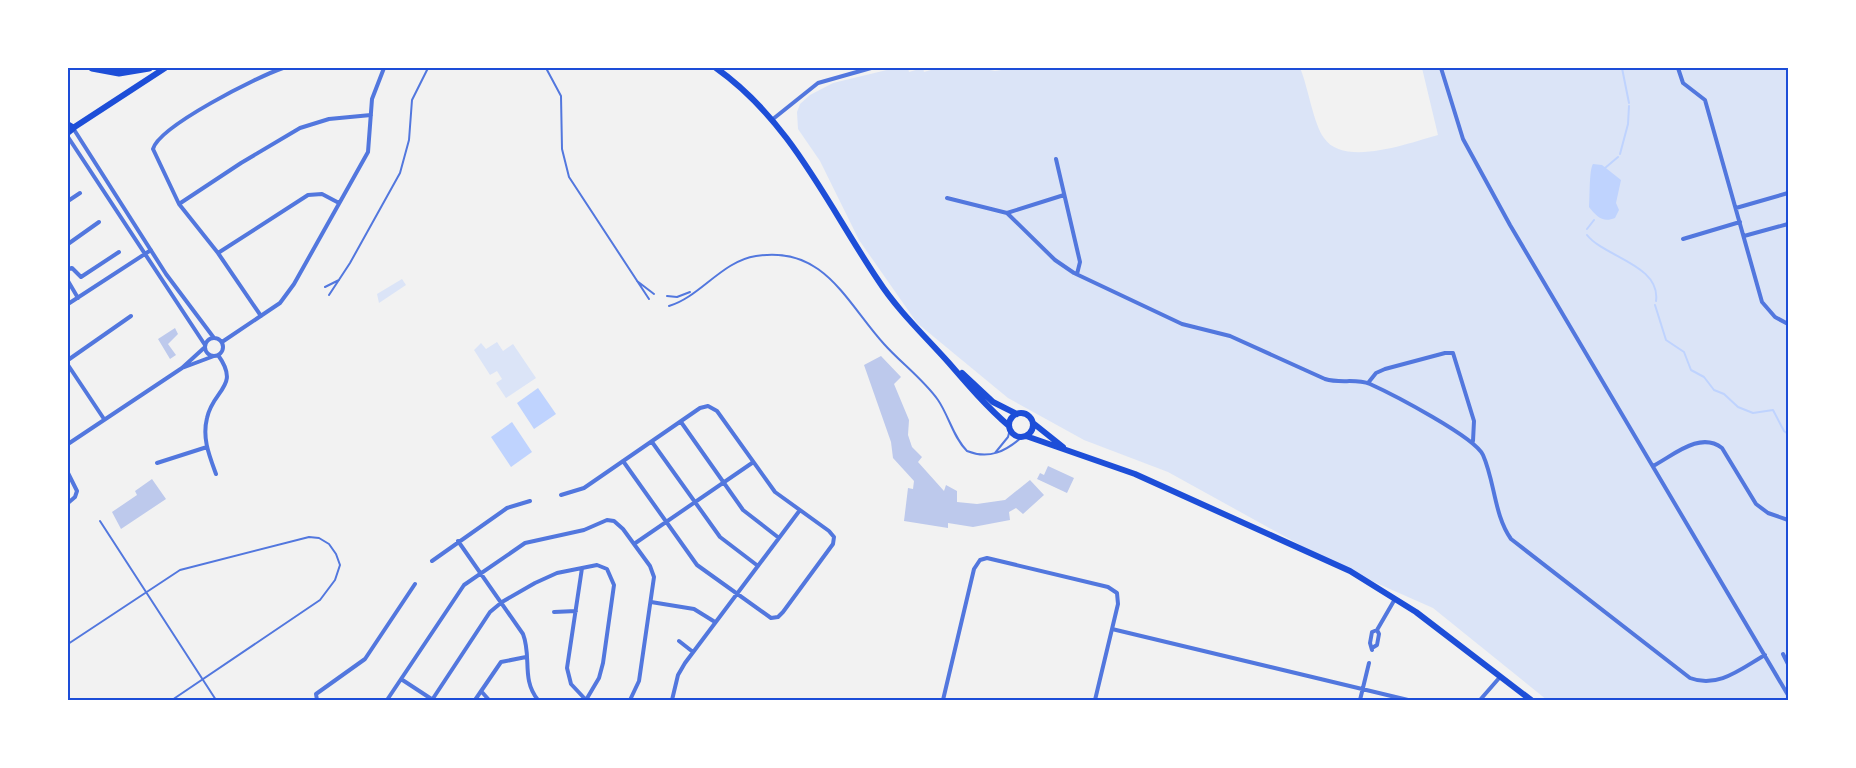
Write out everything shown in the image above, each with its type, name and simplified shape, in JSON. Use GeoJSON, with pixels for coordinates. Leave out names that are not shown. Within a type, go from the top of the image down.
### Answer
{"type":"FeatureCollection","features":[{"type":"Feature","properties":{"kind":"main road"},"geometry":{"type":"LineString","coordinates":[[92,68],[119,73],[149,68]]}},
{"type":"Feature","properties":{"kind":"main road"},"geometry":{"type":"LineString","coordinates":[[69,128],[165,68]]}},
{"type":"Feature","properties":{"kind":"main road"},"geometry":{"type":"LineString","coordinates":[[716,68],[746,92],[773,119],[801,155],[879,282],[1015,435],[1066,449],[1135,474],[1350,571],[1395,598],[1531,700]]}},
{"type":"Feature","properties":{"kind":"main road"},"geometry":{"type":"LineString","coordinates":[[950,363],[993,402],[1017,414],[1027,414],[1033,423],[1066,449]]}},
{"type":"Feature","properties":{"kind":"main road"},"geometry":{"type":"LineString","coordinates":[[1009,427],[1011,419],[1017,414]]}},
{"type":"Feature","properties":{"kind":"main road"},"geometry":{"type":"LineString","coordinates":[[1024,436],[1032,429],[1033,423]]}},
{"type":"Feature","properties":{"kind":"street"},"geometry":{"type":"LineString","coordinates":[[261,316],[218,253],[179,204],[154,154],[156,141],[210,103],[283,68]]}},
{"type":"Feature","properties":{"kind":"street"},"geometry":{"type":"LineString","coordinates":[[222,342],[280,303],[291,289],[368,152],[375,90],[384,68]]}},
{"type":"Feature","properties":{"kind":"street"},"geometry":{"type":"LineString","coordinates":[[773,119],[818,83],[868,68]]}},
{"type":"Feature","properties":{"kind":"street"},"geometry":{"type":"LineString","coordinates":[[1441,68],[1463,139],[1471,155],[1788,693]]}},
{"type":"Feature","properties":{"kind":"street"},"geometry":{"type":"LineString","coordinates":[[1678,68],[1683,83],[1705,100],[1762,302],[1775,317],[1788,324]]}},
{"type":"Feature","properties":{"kind":"street"},"geometry":{"type":"LineString","coordinates":[[179,204],[253,155],[271,147],[300,128],[329,119],[371,115]]}},
{"type":"Feature","properties":{"kind":"street"},"geometry":{"type":"LineString","coordinates":[[69,128],[197,319],[214,338],[222,342]]}},
{"type":"Feature","properties":{"kind":"street"},"geometry":{"type":"LineString","coordinates":[[68,137],[183,311],[208,354],[216,356],[226,366],[228,375],[208,413],[205,429],[207,447],[216,474]]}},
{"type":"Feature","properties":{"kind":"street"},"geometry":{"type":"LineString","coordinates":[[1056,159],[1080,262],[1077,274]]}},
{"type":"Feature","properties":{"kind":"street"},"geometry":{"type":"LineString","coordinates":[[68,201],[80,193]]}},
{"type":"Feature","properties":{"kind":"street"},"geometry":{"type":"LineString","coordinates":[[1736,208],[1788,193]]}},
{"type":"Feature","properties":{"kind":"street"},"geometry":{"type":"LineString","coordinates":[[218,253],[308,195],[322,194],[339,203]]}},
{"type":"Feature","properties":{"kind":"street"},"geometry":{"type":"LineString","coordinates":[[1007,213],[1064,195]]}},
{"type":"Feature","properties":{"kind":"street"},"geometry":{"type":"LineString","coordinates":[[947,198],[1007,213],[1056,260],[1077,274],[1182,324],[1230,336],[1325,379],[1368,383],[1473,442],[1483,455],[1501,516],[1511,539],[1680,671],[1696,680],[1714,681],[1727,677],[1765,655]]}},
{"type":"Feature","properties":{"kind":"street"},"geometry":{"type":"LineString","coordinates":[[68,244],[99,222]]}},
{"type":"Feature","properties":{"kind":"street"},"geometry":{"type":"LineString","coordinates":[[1683,239],[1740,222]]}},
{"type":"Feature","properties":{"kind":"street"},"geometry":{"type":"LineString","coordinates":[[1744,236],[1788,224]]}},
{"type":"Feature","properties":{"kind":"street"},"geometry":{"type":"LineString","coordinates":[[68,304],[151,250]]}},
{"type":"Feature","properties":{"kind":"street"},"geometry":{"type":"LineString","coordinates":[[68,269],[72,268],[81,278],[119,252]]}},
{"type":"Feature","properties":{"kind":"street"},"geometry":{"type":"LineString","coordinates":[[68,281],[78,298]]}},
{"type":"Feature","properties":{"kind":"street"},"geometry":{"type":"LineString","coordinates":[[183,311],[189,306]]}},
{"type":"Feature","properties":{"kind":"street"},"geometry":{"type":"LineString","coordinates":[[68,360],[131,316]]}},
{"type":"Feature","properties":{"kind":"street"},"geometry":{"type":"LineString","coordinates":[[68,444],[182,368],[205,346],[208,340],[214,338]]}},
{"type":"Feature","properties":{"kind":"street"},"geometry":{"type":"LineString","coordinates":[[182,368],[216,356],[223,348],[222,342]]}},
{"type":"Feature","properties":{"kind":"street"},"geometry":{"type":"LineString","coordinates":[[1368,383],[1376,373],[1385,369],[1445,353],[1453,353],[1457,359],[1474,421],[1473,442]]}},
{"type":"Feature","properties":{"kind":"street"},"geometry":{"type":"LineString","coordinates":[[68,365],[104,419]]}},
{"type":"Feature","properties":{"kind":"street"},"geometry":{"type":"LineString","coordinates":[[561,495],[584,488],[622,461],[681,422],[700,408],[708,406],[717,411],[752,463],[775,492],[830,531],[834,537],[833,544],[778,617],[771,618],[697,565],[622,461]]}},
{"type":"Feature","properties":{"kind":"street"},"geometry":{"type":"LineString","coordinates":[[681,422],[748,515],[779,538]]}},
{"type":"Feature","properties":{"kind":"street"},"geometry":{"type":"LineString","coordinates":[[652,442],[724,542],[758,566]]}},
{"type":"Feature","properties":{"kind":"street"},"geometry":{"type":"LineString","coordinates":[[1653,466],[1695,443],[1713,442],[1722,448],[1760,508],[1788,520]]}},
{"type":"Feature","properties":{"kind":"street"},"geometry":{"type":"LineString","coordinates":[[157,463],[207,447]]}},
{"type":"Feature","properties":{"kind":"street"},"geometry":{"type":"LineString","coordinates":[[634,544],[752,463]]}},
{"type":"Feature","properties":{"kind":"street"},"geometry":{"type":"LineString","coordinates":[[68,473],[77,491],[75,497],[68,503]]}},
{"type":"Feature","properties":{"kind":"street"},"geometry":{"type":"LineString","coordinates":[[432,561],[507,508],[530,501]]}},
{"type":"Feature","properties":{"kind":"street"},"geometry":{"type":"LineString","coordinates":[[672,700],[678,675],[693,652],[800,510]]}},
{"type":"Feature","properties":{"kind":"street"},"geometry":{"type":"LineString","coordinates":[[387,700],[459,591],[480,572],[525,543],[584,530],[607,520],[620,524],[653,572],[651,602],[639,681],[630,700]]}},
{"type":"Feature","properties":{"kind":"street"},"geometry":{"type":"LineString","coordinates":[[458,541],[523,634],[529,686],[537,700]]}},
{"type":"Feature","properties":{"kind":"street"},"geometry":{"type":"LineString","coordinates":[[943,700],[974,568],[983,558],[1113,589],[1119,599],[1095,700]]}},
{"type":"Feature","properties":{"kind":"street"},"geometry":{"type":"LineString","coordinates":[[401,679],[433,700],[490,612],[502,602],[546,577],[582,568],[602,566],[612,574],[614,585],[602,670],[586,700],[572,684],[568,674],[582,568]]}},
{"type":"Feature","properties":{"kind":"street"},"geometry":{"type":"LineString","coordinates":[[317,700],[316,694],[323,687],[365,658],[415,584]]}},
{"type":"Feature","properties":{"kind":"street"},"geometry":{"type":"LineString","coordinates":[[1372,649],[1377,645],[1379,634],[1375,631],[1395,598]]}},
{"type":"Feature","properties":{"kind":"street"},"geometry":{"type":"LineString","coordinates":[[651,602],[694,609],[715,622]]}},
{"type":"Feature","properties":{"kind":"street"},"geometry":{"type":"LineString","coordinates":[[554,612],[576,611]]}},
{"type":"Feature","properties":{"kind":"street"},"geometry":{"type":"LineString","coordinates":[[1112,629],[1408,700]]}},
{"type":"Feature","properties":{"kind":"street"},"geometry":{"type":"LineString","coordinates":[[679,642],[693,652]]}},
{"type":"Feature","properties":{"kind":"street"},"geometry":{"type":"LineString","coordinates":[[1783,654],[1788,664]]}},
{"type":"Feature","properties":{"kind":"street"},"geometry":{"type":"LineString","coordinates":[[474,700],[501,662],[526,657]]}},
{"type":"Feature","properties":{"kind":"street"},"geometry":{"type":"LineString","coordinates":[[1360,700],[1369,663]]}},
{"type":"Feature","properties":{"kind":"street"},"geometry":{"type":"LineString","coordinates":[[1480,700],[1500,676]]}},
{"type":"Feature","properties":{"kind":"street"},"geometry":{"type":"LineString","coordinates":[[481,691],[489,700]]}},
{"type":"Feature","properties":{"kind":"lane"},"geometry":{"type":"LineString","coordinates":[[328,295],[341,278],[404,164],[410,140],[412,100],[428,68]]}},
{"type":"Feature","properties":{"kind":"lane"},"geometry":{"type":"LineString","coordinates":[[546,68],[561,96],[562,149],[569,177],[649,299]]}},
{"type":"Feature","properties":{"kind":"lane"},"geometry":{"type":"LineString","coordinates":[[669,306],[683,300],[741,261],[763,255],[781,255],[801,260],[829,277],[875,334],[936,397],[962,446],[975,454],[995,453],[1024,436]]}},
{"type":"Feature","properties":{"kind":"lane"},"geometry":{"type":"LineString","coordinates":[[325,287],[341,278]]}},
{"type":"Feature","properties":{"kind":"lane"},"geometry":{"type":"LineString","coordinates":[[635,279],[654,294]]}},
{"type":"Feature","properties":{"kind":"lane"},"geometry":{"type":"LineString","coordinates":[[667,296],[677,297],[694,291]]}},
{"type":"Feature","properties":{"kind":"lane"},"geometry":{"type":"LineString","coordinates":[[995,453],[1008,437],[1009,427]]}},
{"type":"Feature","properties":{"kind":"lane"},"geometry":{"type":"LineString","coordinates":[[100,521],[216,700]]}},
{"type":"Feature","properties":{"kind":"lane"},"geometry":{"type":"LineString","coordinates":[[68,644],[189,566],[304,538],[319,538],[334,549],[339,568],[335,580],[317,604],[172,700]]}},
{"type":"Feature","properties":{"kind":"lane"},"geometry":{"type":"LineString","coordinates":[[252,700],[265,700]]}},
{"type":"Feature","properties":{"kind":"shaded area"},"geometry":{"type":"Polygon","coordinates":[[[895,68],[908,68],[909,72],[923,68],[924,72],[931,70],[930,68],[980,68],[995,71],[1015,68],[1300,68],[1324,138],[1334,147],[1362,152],[1396,147],[1438,135],[1422,68],[1788,68],[1788,700],[1547,700],[1433,608],[1340,567],[1168,472],[1084,440],[1008,398],[917,323],[859,240],[820,161],[798,129],[797,112],[800,104],[810,95],[833,83],[895,68]]]}},
{"type":"Feature","properties":{"kind":"shaded area"},"geometry":{"type":"Polygon","coordinates":[[[402,279],[406,285],[379,303],[377,294],[402,279]]]}},
{"type":"Feature","properties":{"kind":"shaded area"},"geometry":{"type":"Polygon","coordinates":[[[497,342],[503,351],[513,344],[536,378],[506,398],[496,383],[502,379],[497,371],[490,375],[474,350],[481,343],[486,349],[497,342]]]}},
{"type":"Feature","properties":{"kind":"water"},"geometry":{"type":"Polygon","coordinates":[[[1593,164],[1602,165],[1621,180],[1616,203],[1619,210],[1615,218],[1607,220],[1600,218],[1589,207],[1593,164]]]}},
{"type":"Feature","properties":{"kind":"water"},"geometry":{"type":"Polygon","coordinates":[[[538,388],[556,414],[534,429],[517,403],[538,388]]]}},
{"type":"Feature","properties":{"kind":"water"},"geometry":{"type":"Polygon","coordinates":[[[512,422],[532,452],[511,467],[491,437],[512,422]]]}},
{"type":"Feature","properties":{"kind":"building"},"geometry":{"type":"Polygon","coordinates":[[[175,328],[178,334],[168,344],[176,355],[170,359],[158,339],[175,328]]]}},
{"type":"Feature","properties":{"kind":"building"},"geometry":{"type":"Polygon","coordinates":[[[881,356],[901,377],[894,384],[909,420],[908,435],[912,447],[922,457],[918,462],[944,491],[946,485],[957,491],[957,502],[977,504],[1005,500],[1030,480],[1044,495],[1023,514],[1016,508],[1009,512],[1010,520],[973,527],[948,523],[948,528],[904,521],[908,488],[913,489],[914,481],[893,458],[891,442],[864,365],[881,356]]]}},
{"type":"Feature","properties":{"kind":"building"},"geometry":{"type":"Polygon","coordinates":[[[1048,466],[1074,478],[1067,493],[1037,479],[1040,473],[1044,475],[1048,466]]]}},
{"type":"Feature","properties":{"kind":"building"},"geometry":{"type":"Polygon","coordinates":[[[152,479],[166,499],[121,529],[112,512],[137,495],[135,491],[152,479]]]}},
{"type":"Feature","properties":{"kind":"waterway"},"geometry":{"type":"LineString","coordinates":[[1622,68],[1629,103]]}},
{"type":"Feature","properties":{"kind":"waterway"},"geometry":{"type":"LineString","coordinates":[[1620,154],[1628,124],[1629,106]]}},
{"type":"Feature","properties":{"kind":"waterway"},"geometry":{"type":"LineString","coordinates":[[1605,168],[1618,157]]}},
{"type":"Feature","properties":{"kind":"waterway"},"geometry":{"type":"LineString","coordinates":[[1587,229],[1594,220]]}},
{"type":"Feature","properties":{"kind":"waterway"},"geometry":{"type":"LineString","coordinates":[[1587,235],[1595,243],[1641,270],[1650,279],[1655,289],[1656,301]]}},
{"type":"Feature","properties":{"kind":"waterway"},"geometry":{"type":"LineString","coordinates":[[1655,305],[1666,340],[1684,352],[1691,370],[1704,377],[1714,390],[1724,394],[1738,407],[1753,413],[1773,410],[1784,431],[1788,434]]}}]}
